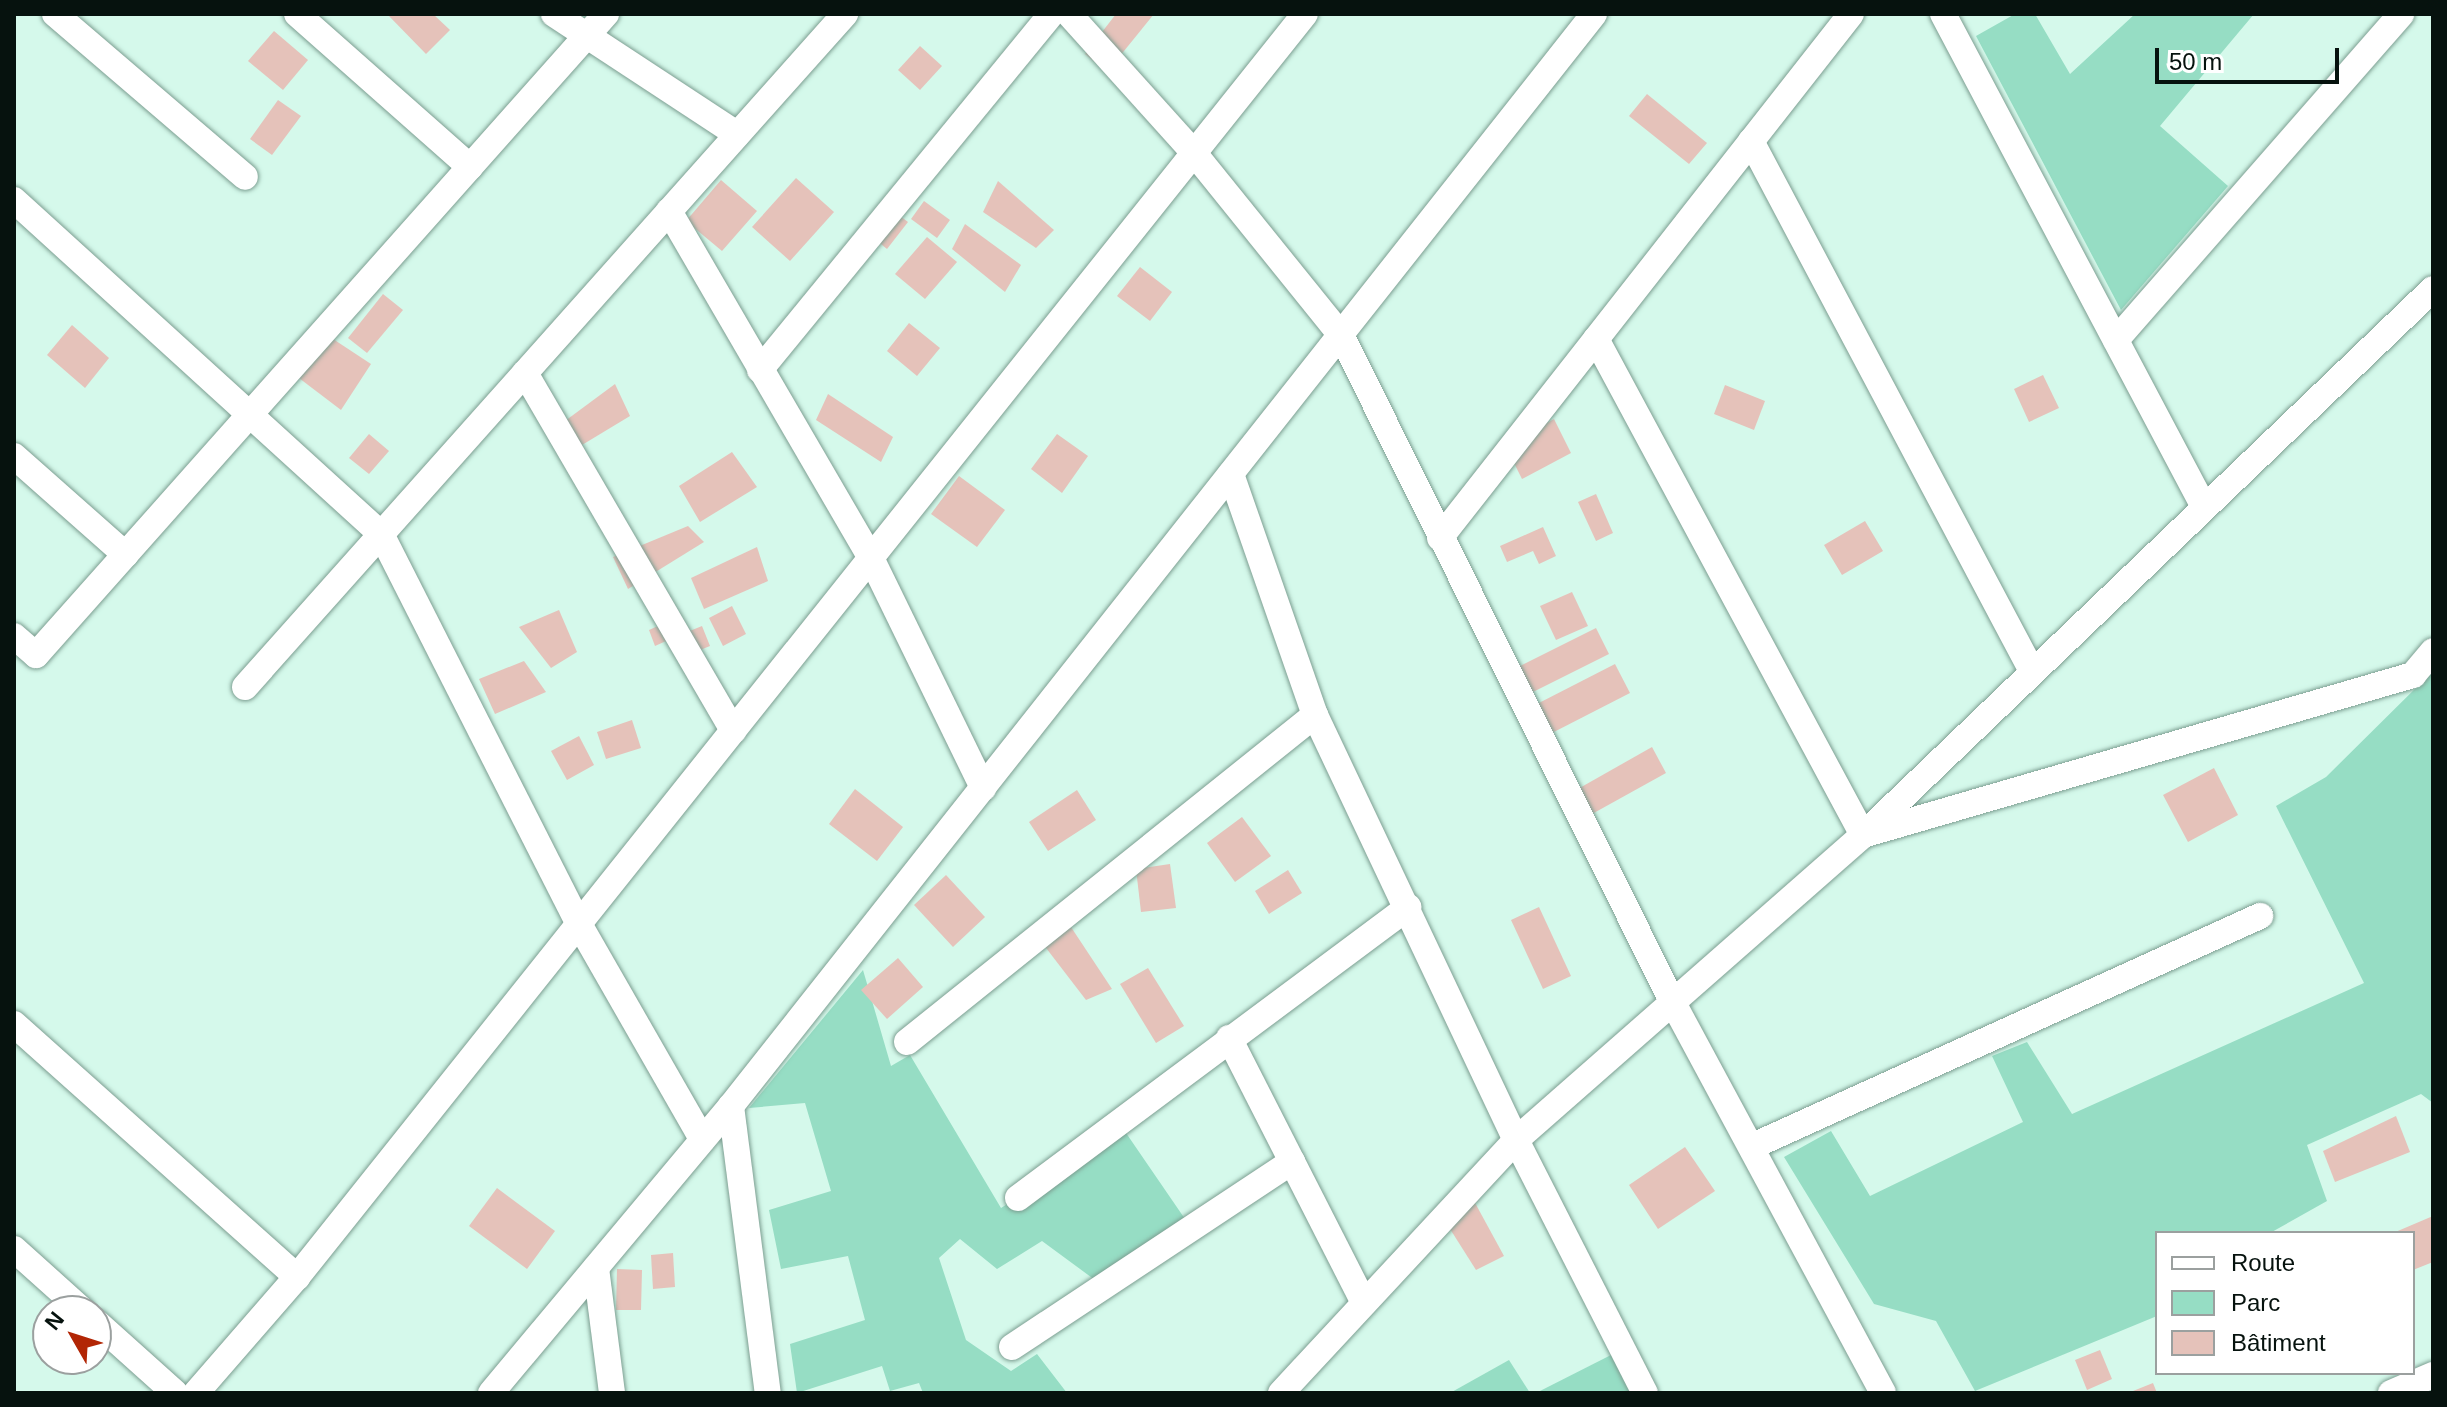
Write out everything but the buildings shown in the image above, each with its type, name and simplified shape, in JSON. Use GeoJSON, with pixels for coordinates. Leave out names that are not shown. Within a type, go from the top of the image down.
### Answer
{"type":"FeatureCollection","features":[{"type":"Feature","properties":{"kind":"street"},"geometry":{"type":"LineString","coordinates":[[55,14],[245,177]]}},
{"type":"Feature","properties":{"kind":"street"},"geometry":{"type":"LineString","coordinates":[[297,14],[470,167]]}},
{"type":"Feature","properties":{"kind":"street"},"geometry":{"type":"LineString","coordinates":[[554,14],[737,134]]}},
{"type":"Feature","properties":{"kind":"street"},"geometry":{"type":"LineString","coordinates":[[14,636],[36,655],[606,14]]}},
{"type":"Feature","properties":{"kind":"street"},"geometry":{"type":"LineString","coordinates":[[245,687],[845,14]]}},
{"type":"Feature","properties":{"kind":"street"},"geometry":{"type":"LineString","coordinates":[[760,370],[1051,14]]}},
{"type":"Feature","properties":{"kind":"street"},"geometry":{"type":"LineString","coordinates":[[1069,14],[1194,153],[1341,335],[1671,999],[1753,1146],[1883,1393]]}},
{"type":"Feature","properties":{"kind":"street"},"geometry":{"type":"LineString","coordinates":[[196,1393],[297,1277],[1305,14]]}},
{"type":"Feature","properties":{"kind":"street"},"geometry":{"type":"LineString","coordinates":[[491,1393],[731,1106],[1594,14]]}},
{"type":"Feature","properties":{"kind":"street"},"geometry":{"type":"LineString","coordinates":[[1440,538],[1851,14]]}},
{"type":"Feature","properties":{"kind":"street"},"geometry":{"type":"LineString","coordinates":[[1943,14],[2203,505]]}},
{"type":"Feature","properties":{"kind":"street"},"geometry":{"type":"LineString","coordinates":[[2116,340],[2401,14]]}},
{"type":"Feature","properties":{"kind":"street"},"geometry":{"type":"LineString","coordinates":[[1751,141],[2032,671]]}},
{"type":"Feature","properties":{"kind":"street"},"geometry":{"type":"LineString","coordinates":[[14,200],[381,534],[579,924],[702,1139]]}},
{"type":"Feature","properties":{"kind":"street"},"geometry":{"type":"LineString","coordinates":[[669,211],[871,558],[983,788]]}},
{"type":"Feature","properties":{"kind":"street"},"geometry":{"type":"LineString","coordinates":[[1281,1393],[1516,1140],[1671,999],[1863,835],[2203,505],[2433,289]]}},
{"type":"Feature","properties":{"kind":"street"},"geometry":{"type":"LineString","coordinates":[[1596,339],[1863,835]]}},
{"type":"Feature","properties":{"kind":"street"},"geometry":{"type":"LineString","coordinates":[[525,373],[733,731]]}},
{"type":"Feature","properties":{"kind":"street"},"geometry":{"type":"LineString","coordinates":[[14,456],[126,555]]}},
{"type":"Feature","properties":{"kind":"street"},"geometry":{"type":"LineString","coordinates":[[1231,474],[1315,715],[1409,907],[1516,1140],[1645,1393]]}},
{"type":"Feature","properties":{"kind":"street"},"geometry":{"type":"LineString","coordinates":[[1863,835],[2413,675],[2433,651]]}},
{"type":"Feature","properties":{"kind":"street"},"geometry":{"type":"LineString","coordinates":[[907,1042],[1315,715]]}},
{"type":"Feature","properties":{"kind":"street"},"geometry":{"type":"LineString","coordinates":[[1018,1198],[1409,907]]}},
{"type":"Feature","properties":{"kind":"street"},"geometry":{"type":"LineString","coordinates":[[1753,1146],[2260,916]]}},
{"type":"Feature","properties":{"kind":"street"},"geometry":{"type":"LineString","coordinates":[[14,1024],[297,1277]]}},
{"type":"Feature","properties":{"kind":"street"},"geometry":{"type":"LineString","coordinates":[[1229,1038],[1364,1303]]}},
{"type":"Feature","properties":{"kind":"street"},"geometry":{"type":"LineString","coordinates":[[731,1106],[768,1393]]}},
{"type":"Feature","properties":{"kind":"street"},"geometry":{"type":"LineString","coordinates":[[1012,1347],[1292,1162]]}},
{"type":"Feature","properties":{"kind":"street"},"geometry":{"type":"LineString","coordinates":[[14,1249],[65,1295]]}},
{"type":"Feature","properties":{"kind":"street"},"geometry":{"type":"LineString","coordinates":[[596,1268],[612,1393]]}},
{"type":"Feature","properties":{"kind":"street"},"geometry":{"type":"LineString","coordinates":[[112,1336],[175,1393]]}},
{"type":"Feature","properties":{"kind":"street"},"geometry":{"type":"LineString","coordinates":[[2391,1393],[2433,1375]]}},
{"type":"Feature","properties":{"kind":"green space"},"geometry":{"type":"Polygon","coordinates":[[[2015,14],[2035,14],[2070,74],[2135,14],[2254,14],[2160,126],[2228,186],[2121,310],[1976,36],[2015,14]]]}},
{"type":"Feature","properties":{"kind":"green space"},"geometry":{"type":"Polygon","coordinates":[[[2433,671],[2433,1103],[2421,1094],[2307,1145],[2327,1201],[2274,1231],[2155,1231],[2155,1317],[1975,1391],[1936,1321],[1874,1304],[1784,1157],[1831,1131],[1870,1196],[2023,1122],[1992,1056],[2027,1042],[2072,1114],[2364,983],[2276,806],[2326,777],[2433,671]]]}},
{"type":"Feature","properties":{"kind":"green space"},"geometry":{"type":"Polygon","coordinates":[[[863,970],[891,1066],[910,1055],[1001,1208],[1124,1130],[1185,1219],[1095,1280],[1042,1241],[997,1269],[960,1239],[939,1258],[966,1340],[1011,1371],[1037,1354],[1067,1393],[923,1393],[919,1383],[890,1391],[882,1366],[797,1393],[790,1344],[865,1320],[848,1256],[781,1269],[769,1210],[831,1191],[805,1103],[749,1108],[863,970]]]}},
{"type":"Feature","properties":{"kind":"green space"},"geometry":{"type":"Polygon","coordinates":[[[1611,1355],[1630,1393],[1536,1393],[1611,1355]]]}},
{"type":"Feature","properties":{"kind":"green space"},"geometry":{"type":"Polygon","coordinates":[[[1509,1360],[1530,1393],[1450,1393],[1509,1360]]]}}]}
